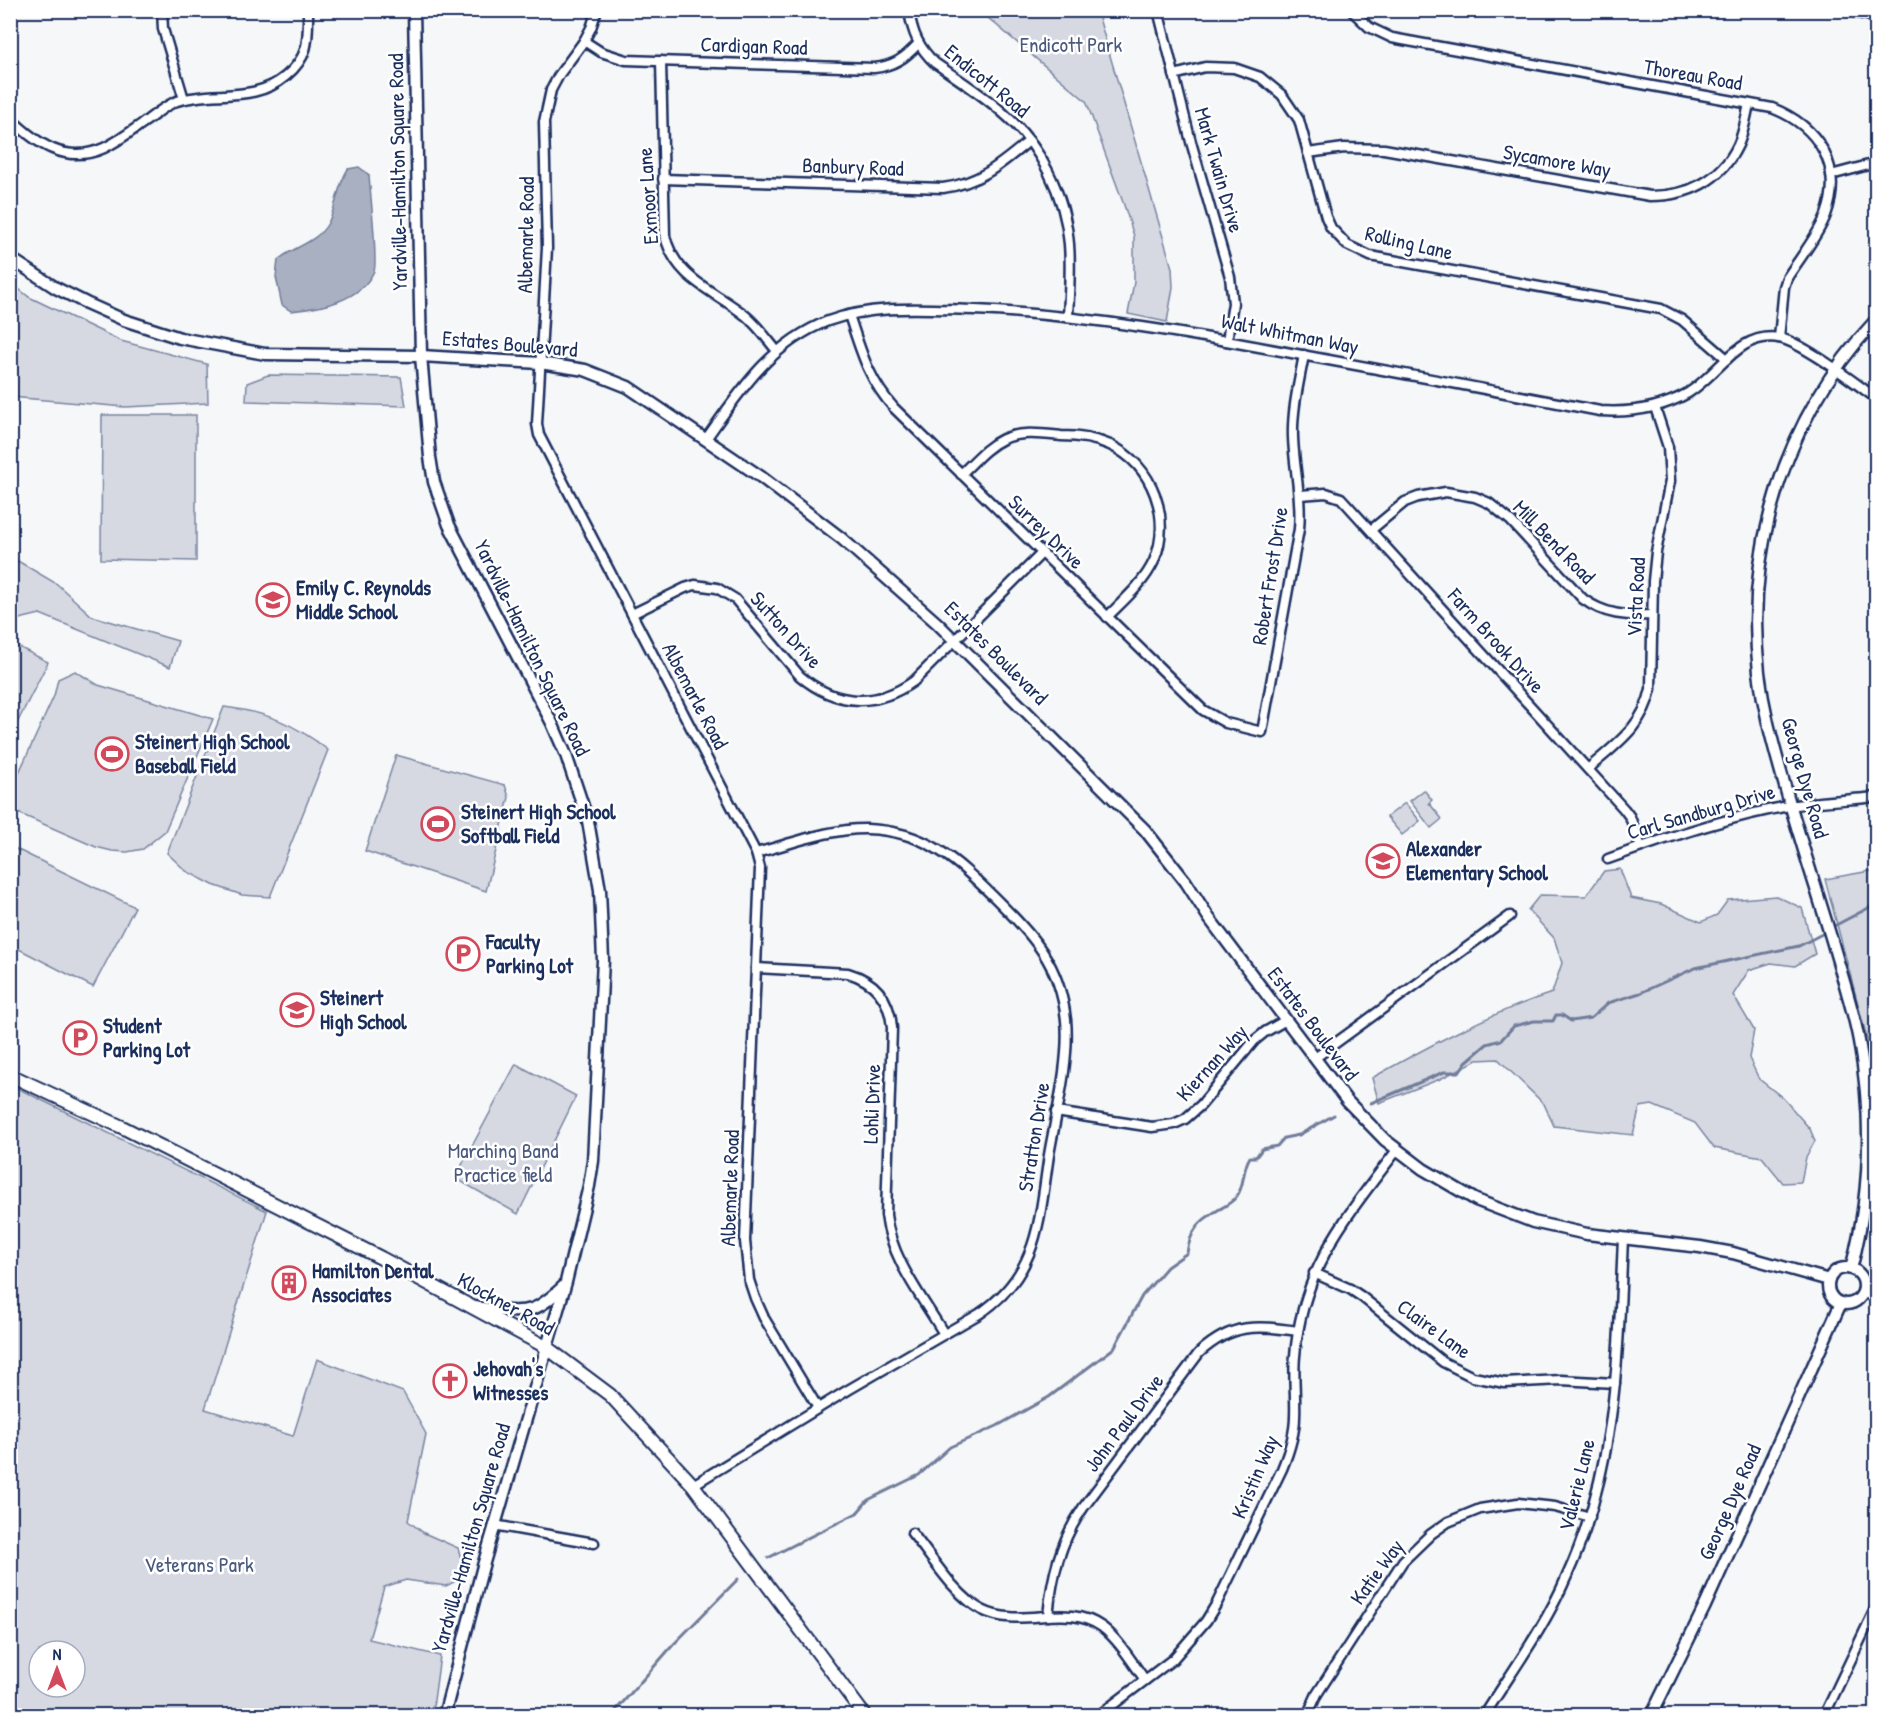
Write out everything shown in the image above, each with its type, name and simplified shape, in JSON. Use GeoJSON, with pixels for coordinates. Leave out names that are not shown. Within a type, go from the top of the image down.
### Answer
{"type":"FeatureCollection","features":[{"type":"Feature","properties":{"kind":"main road","name":"Klockner Road"},"geometry":{"type":"LineString","coordinates":[[10,1075],[122,1127],[302,1217],[546,1347],[610,1395],[693,1485],[865,1716]]}},
{"type":"Feature","properties":{"kind":"street"},"geometry":{"type":"LineString","coordinates":[[162,10],[163,29],[184,99]]}},
{"type":"Feature","properties":{"kind":"street"},"geometry":{"type":"LineString","coordinates":[[10,118],[27,134],[51,149],[84,153],[106,147],[174,102],[199,95],[260,92],[280,81],[300,62],[308,43],[308,10]]}},
{"type":"Feature","properties":{"kind":"street","name":"Yardville-Hamilton Square Road"},"geometry":{"type":"LineString","coordinates":[[414,10],[421,356],[430,457],[441,506],[449,525],[552,723],[578,788],[596,855],[603,960],[594,1144],[589,1186],[565,1286],[494,1525],[454,1669],[444,1716]]}},
{"type":"Feature","properties":{"kind":"street","name":"Albemarle Road"},"geometry":{"type":"LineString","coordinates":[[597,10],[584,41],[551,90],[544,122],[547,248],[537,415],[539,435],[756,853],[760,868],[746,1261],[755,1298],[764,1318],[818,1408]]}},
{"type":"Feature","properties":{"kind":"street","name":"Endicott Road"},"geometry":{"type":"LineString","coordinates":[[909,10],[911,25],[918,44],[936,63],[1002,111],[1029,141],[1053,183],[1066,222],[1070,261],[1068,317]]}},
{"type":"Feature","properties":{"kind":"street","name":"Mark Twain Drive"},"geometry":{"type":"LineString","coordinates":[[1158,10],[1233,290],[1227,340]]}},
{"type":"Feature","properties":{"kind":"street","name":"Thoreau Road"},"geometry":{"type":"LineString","coordinates":[[1351,10],[1369,27],[1392,38],[1773,108],[1787,114],[1811,132],[1825,153],[1831,175],[1830,200],[1826,215],[1784,286],[1779,338]]}},
{"type":"Feature","properties":{"kind":"street"},"geometry":{"type":"LineString","coordinates":[[1843,10],[1876,17]]}},
{"type":"Feature","properties":{"kind":"street","name":"Cardigan Road"},"geometry":{"type":"LineString","coordinates":[[584,41],[601,52],[626,60],[874,68],[896,63],[907,56],[918,44]]}},
{"type":"Feature","properties":{"kind":"street","name":"Exmoor Lane"},"geometry":{"type":"LineString","coordinates":[[661,61],[665,236],[674,260],[689,276],[745,315],[777,351]]}},
{"type":"Feature","properties":{"kind":"street","name":"Rolling Lane"},"geometry":{"type":"LineString","coordinates":[[1174,75],[1205,67],[1234,68],[1260,77],[1277,90],[1292,107],[1299,120],[1326,217],[1338,237],[1358,251],[1382,258],[1662,309],[1682,320],[1727,359]]}},
{"type":"Feature","properties":{"kind":"street","name":"Sycamore Way"},"geometry":{"type":"LineString","coordinates":[[1308,153],[1344,148],[1384,149],[1650,196],[1667,196],[1697,187],[1720,171],[1737,146],[1749,104]]}},
{"type":"Feature","properties":{"kind":"street","name":"Banbury Road"},"geometry":{"type":"LineString","coordinates":[[663,179],[943,188],[965,183],[986,174],[1029,141]]}},
{"type":"Feature","properties":{"kind":"street"},"geometry":{"type":"LineString","coordinates":[[1831,175],[1876,163]]}},
{"type":"Feature","properties":{"kind":"street","name":"Estates Boulevard"},"geometry":{"type":"LineString","coordinates":[[10,258],[56,288],[86,303],[124,320],[180,339],[265,354],[421,356],[540,363],[585,370],[628,387],[761,477],[842,538],[955,640],[1145,830],[1173,864],[1209,918],[1347,1101],[1397,1150],[1452,1188],[1501,1211],[1560,1229],[1733,1253],[1829,1280]]}},
{"type":"Feature","properties":{"kind":"street","name":"Walt Whitman Way"},"geometry":{"type":"LineString","coordinates":[[706,439],[749,379],[777,351],[808,330],[849,315],[884,309],[941,309],[1068,317],[1169,330],[1600,411],[1619,412],[1655,407],[1690,392],[1740,348],[1759,339],[1779,338]]}},
{"type":"Feature","properties":{"kind":"street","name":"Surrey Drive"},"geometry":{"type":"LineString","coordinates":[[849,315],[864,362],[882,394],[961,474],[1203,710],[1226,723],[1262,732]]}},
{"type":"Feature","properties":{"kind":"street","name":"George Dye Road"},"geometry":{"type":"LineString","coordinates":[[1851,1269],[1864,1212],[1867,1174],[1868,1117],[1864,1079],[1853,1013],[1771,736],[1762,693],[1756,633],[1759,572],[1769,512],[1789,455],[1816,400],[1835,370],[1876,320]]}},
{"type":"Feature","properties":{"kind":"street"},"geometry":{"type":"LineString","coordinates":[[1779,338],[1800,347],[1876,398]]}},
{"type":"Feature","properties":{"kind":"street","name":"Robert Frost Drive"},"geometry":{"type":"LineString","coordinates":[[1262,732],[1299,529],[1300,495],[1293,435],[1294,411],[1304,355]]}},
{"type":"Feature","properties":{"kind":"street","name":"Vista Road"},"geometry":{"type":"LineString","coordinates":[[1588,769],[1636,725],[1648,703],[1651,689],[1656,552],[1670,481],[1668,447],[1655,407]]}},
{"type":"Feature","properties":{"kind":"street"},"geometry":{"type":"LineString","coordinates":[[961,474],[991,446],[1013,436],[1027,434],[1098,440],[1111,445],[1134,462],[1148,480],[1158,502],[1161,531],[1158,547],[1147,574],[1107,617]]}},
{"type":"Feature","properties":{"kind":"street","name":"Mill Bend Road"},"geometry":{"type":"LineString","coordinates":[[1371,530],[1405,502],[1418,497],[1446,492],[1475,497],[1489,503],[1506,516],[1592,606],[1616,615],[1652,615]]}},
{"type":"Feature","properties":{"kind":"street","name":"Farm Brook Drive"},"geometry":{"type":"LineString","coordinates":[[1300,495],[1326,493],[1341,498],[1624,808],[1630,817],[1641,847]]}},
{"type":"Feature","properties":{"kind":"street","name":"Sutton Drive"},"geometry":{"type":"LineString","coordinates":[[632,614],[685,588],[695,585],[717,588],[735,599],[806,680],[823,692],[848,700],[878,699],[914,681],[1042,553]]}},
{"type":"Feature","properties":{"kind":"street","name":"Carl Sandburg Drive"},"geometry":{"type":"LineString","coordinates":[[1608,859],[1746,815],[1792,805],[1876,797]]}},
{"type":"Feature","properties":{"kind":"street","name":"Stratton Drive"},"geometry":{"type":"LineString","coordinates":[[693,1485],[818,1408],[979,1314],[1012,1284],[1037,1236],[1066,1041],[1063,1002],[1058,983],[1046,956],[1030,932],[961,865],[936,848],[902,834],[866,829],[845,830],[756,853]]}},
{"type":"Feature","properties":{"kind":"street"},"geometry":{"type":"LineString","coordinates":[[1314,1058],[1510,916]]}},
{"type":"Feature","properties":{"kind":"street","name":"Lohli Drive"},"geometry":{"type":"LineString","coordinates":[[756,968],[848,973],[876,987],[889,1006],[892,1028],[886,1215],[888,1228],[896,1254],[944,1334]]}},
{"type":"Feature","properties":{"kind":"street","name":"Kiernan Way"},"geometry":{"type":"LineString","coordinates":[[1056,1112],[1152,1127],[1174,1124],[1195,1112],[1254,1041],[1286,1020]]}},
{"type":"Feature","properties":{"kind":"street","name":"Kristin Way"},"geometry":{"type":"LineString","coordinates":[[1098,1716],[1173,1659],[1206,1621],[1216,1604],[1282,1469],[1289,1450],[1294,1424],[1295,1357],[1298,1331],[1314,1273],[1345,1218],[1397,1150]]}},
{"type":"Feature","properties":{"kind":"street","name":"Valerie Lane"},"geometry":{"type":"LineString","coordinates":[[1484,1716],[1549,1613],[1570,1571],[1590,1517],[1604,1465],[1615,1383],[1623,1238]]}},
{"type":"Feature","properties":{"kind":"street"},"geometry":{"type":"LineString","coordinates":[[1851,1269],[1862,1279],[1862,1293],[1856,1301],[1842,1304],[1830,1295],[1829,1280],[1835,1271],[1851,1269]]}},
{"type":"Feature","properties":{"kind":"street","name":"Claire Lane"},"geometry":{"type":"LineString","coordinates":[[1314,1273],[1356,1293],[1443,1362],[1473,1377],[1505,1383],[1561,1380],[1615,1383]]}},
{"type":"Feature","properties":{"kind":"street"},"geometry":{"type":"LineString","coordinates":[[470,1306],[509,1311],[531,1309],[542,1304],[565,1286]]}},
{"type":"Feature","properties":{"kind":"street"},"geometry":{"type":"LineString","coordinates":[[1862,1293],[1876,1296]]}},
{"type":"Feature","properties":{"kind":"street","name":"George Dye Road"},"geometry":{"type":"LineString","coordinates":[[1651,1716],[1705,1606],[1842,1304]]}},
{"type":"Feature","properties":{"kind":"street","name":"John Paul Drive"},"geometry":{"type":"LineString","coordinates":[[1048,1616],[1054,1568],[1071,1526],[1199,1353],[1210,1342],[1238,1329],[1265,1326],[1298,1331]]}},
{"type":"Feature","properties":{"kind":"street","name":"Katie Way"},"geometry":{"type":"LineString","coordinates":[[1307,1716],[1317,1694],[1403,1561],[1431,1534],[1465,1514],[1500,1505],[1537,1504],[1590,1517]]}},
{"type":"Feature","properties":{"kind":"street"},"geometry":{"type":"LineString","coordinates":[[494,1525],[594,1544]]}},
{"type":"Feature","properties":{"kind":"street"},"geometry":{"type":"LineString","coordinates":[[912,1533],[960,1594],[982,1610],[1007,1618],[1065,1615],[1079,1617],[1101,1627],[1114,1639],[1145,1680]]}},
{"type":"Feature","properties":{"kind":"street"},"geometry":{"type":"LineString","coordinates":[[1824,1716],[1876,1607]]}},
{"type":"Feature","properties":{"kind":"green space","name":"Endicott Park"},"geometry":{"type":"Polygon","coordinates":[[[940,11],[1097,11],[1172,268],[1173,287],[1167,322],[1128,314],[1134,282],[1134,236],[1086,101],[981,12],[940,11]]]}},
{"type":"Feature","properties":{"kind":"green space"},"geometry":{"type":"Polygon","coordinates":[[[10,282],[29,297],[121,341],[207,364],[208,403],[125,407],[11,397],[10,282]]]}},
{"type":"Feature","properties":{"kind":"green space"},"geometry":{"type":"Polygon","coordinates":[[[268,375],[401,377],[406,406],[246,401],[247,383],[268,375]]]}},
{"type":"Feature","properties":{"kind":"green space"},"geometry":{"type":"Polygon","coordinates":[[[102,415],[196,415],[196,561],[101,559],[102,415]]]}},
{"type":"Feature","properties":{"kind":"green space"},"geometry":{"type":"Polygon","coordinates":[[[11,557],[57,584],[92,616],[178,641],[170,667],[40,614],[11,621],[11,557]]]}},
{"type":"Feature","properties":{"kind":"green space"},"geometry":{"type":"Polygon","coordinates":[[[11,643],[48,662],[11,735],[11,643]]]}},
{"type":"Feature","properties":{"kind":"green space","name":"Steinert High School Baseball Field"},"geometry":{"type":"Polygon","coordinates":[[[75,671],[98,685],[213,719],[165,831],[143,849],[127,852],[96,847],[11,810],[11,790],[54,696],[58,679],[75,671]]]}},
{"type":"Feature","properties":{"kind":"green space"},"geometry":{"type":"Polygon","coordinates":[[[224,707],[254,712],[280,721],[304,733],[328,750],[270,897],[242,895],[213,885],[186,871],[167,853],[224,707]]]}},
{"type":"Feature","properties":{"kind":"green space","name":"Steinert High School Softball Field"},"geometry":{"type":"Polygon","coordinates":[[[396,755],[505,785],[509,797],[486,891],[365,851],[396,755]]]}},
{"type":"Feature","properties":{"kind":"green space"},"geometry":{"type":"Polygon","coordinates":[[[1424,790],[1432,800],[1429,803],[1442,819],[1431,828],[1410,801],[1424,790]]]}},
{"type":"Feature","properties":{"kind":"green space"},"geometry":{"type":"Polygon","coordinates":[[[1405,803],[1420,821],[1402,835],[1387,817],[1405,803]]]}},
{"type":"Feature","properties":{"kind":"green space"},"geometry":{"type":"Polygon","coordinates":[[[10,846],[135,907],[93,987],[11,945],[10,846]]]}},
{"type":"Feature","properties":{"kind":"green space"},"geometry":{"type":"Polygon","coordinates":[[[1620,869],[1631,898],[1661,904],[1701,922],[1717,915],[1728,900],[1776,896],[1802,908],[1815,954],[1795,966],[1771,963],[1749,970],[1733,995],[1754,1030],[1749,1058],[1759,1079],[1783,1098],[1810,1129],[1815,1141],[1806,1157],[1801,1182],[1783,1183],[1762,1157],[1714,1148],[1695,1123],[1652,1105],[1640,1107],[1633,1135],[1554,1126],[1544,1104],[1498,1059],[1477,1060],[1440,1079],[1379,1103],[1372,1078],[1482,1020],[1552,993],[1562,963],[1554,938],[1528,910],[1540,895],[1586,896],[1604,871],[1620,869]]]}},
{"type":"Feature","properties":{"kind":"green space"},"geometry":{"type":"Polygon","coordinates":[[[1876,870],[1876,1089],[1868,1042],[1825,879],[1876,870]]]}},
{"type":"Feature","properties":{"kind":"green space","name":"Marching Band Practice field"},"geometry":{"type":"Polygon","coordinates":[[[516,1064],[576,1096],[518,1214],[455,1178],[516,1064]]]}},
{"type":"Feature","properties":{"kind":"green space","name":"Veterans Park"},"geometry":{"type":"Polygon","coordinates":[[[11,1085],[267,1211],[205,1409],[293,1436],[317,1359],[403,1392],[426,1434],[408,1521],[424,1533],[458,1548],[462,1562],[458,1580],[446,1586],[406,1580],[384,1587],[369,1639],[440,1656],[432,1715],[11,1715],[11,1085]]]}},
{"type":"Feature","properties":{"kind":"water"},"geometry":{"type":"Polygon","coordinates":[[[359,167],[369,175],[374,271],[359,290],[349,296],[326,305],[291,311],[282,305],[276,277],[278,260],[312,240],[324,230],[348,169],[359,167]]]}},
{"type":"Feature","properties":{"kind":"waterway"},"geometry":{"type":"LineString","coordinates":[[1836,925],[1876,904]]}},
{"type":"Feature","properties":{"kind":"waterway"},"geometry":{"type":"LineString","coordinates":[[1371,1103],[1444,1072],[1459,1072],[1466,1062],[1487,1044],[1501,1040],[1514,1026],[1534,1021],[1553,1021],[1556,1015],[1562,1015],[1571,1021],[1591,1018],[1608,1003],[1640,993],[1695,968],[1799,946],[1822,934]]}},
{"type":"Feature","properties":{"kind":"waterway"},"geometry":{"type":"LineString","coordinates":[[768,1558],[857,1513],[868,1500],[919,1475],[950,1447],[997,1426],[1049,1397],[1114,1348],[1142,1296],[1167,1267],[1187,1253],[1196,1227],[1237,1196],[1250,1157],[1256,1157],[1262,1149],[1277,1146],[1284,1138],[1299,1135],[1334,1115]]}},
{"type":"Feature","properties":{"kind":"waterway"},"geometry":{"type":"LineString","coordinates":[[611,1716],[673,1645],[738,1579]]}},
{"type":"Feature","properties":{"kind":"place","name":"Emily C. Reynolds Middle School"},"geometry":{"type":"Point","coordinates":[273,600]}},
{"type":"Feature","properties":{"kind":"place","name":"Steinert High School Baseball Field"},"geometry":{"type":"Point","coordinates":[112,754]}},
{"type":"Feature","properties":{"kind":"place","name":"Steinert High School Softball Field"},"geometry":{"type":"Point","coordinates":[438,824]}},
{"type":"Feature","properties":{"kind":"place","name":"Alexander Elementary School"},"geometry":{"type":"Point","coordinates":[1383,861]}},
{"type":"Feature","properties":{"kind":"place","name":"Faculty Parking Lot"},"geometry":{"type":"Point","coordinates":[463,954]}},
{"type":"Feature","properties":{"kind":"place","name":"Steinert High School"},"geometry":{"type":"Point","coordinates":[297,1010]}},
{"type":"Feature","properties":{"kind":"place","name":"Student Parking Lot"},"geometry":{"type":"Point","coordinates":[80,1038]}},
{"type":"Feature","properties":{"kind":"place","name":"Hamilton Dental Associates"},"geometry":{"type":"Point","coordinates":[289,1283]}},
{"type":"Feature","properties":{"kind":"place","name":"Jehovah's Witnesses"},"geometry":{"type":"Point","coordinates":[450,1381]}}]}
